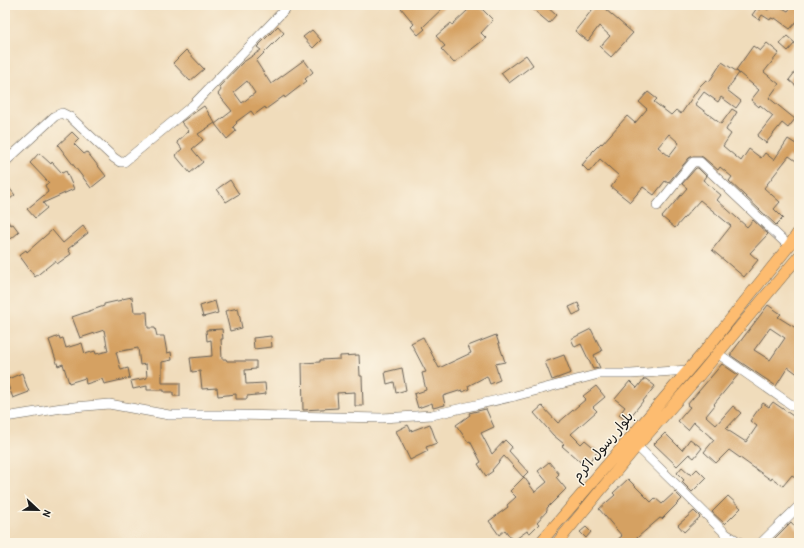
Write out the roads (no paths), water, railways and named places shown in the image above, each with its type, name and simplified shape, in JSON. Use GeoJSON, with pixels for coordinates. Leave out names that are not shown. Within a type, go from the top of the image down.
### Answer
{"type":"FeatureCollection","features":[{"type":"Feature","properties":{"kind":"main road","name":"بلوار رسول اکرم"},"geometry":{"type":"LineString","coordinates":[[540,543],[688,370],[789,246],[799,231]]}},
{"type":"Feature","properties":{"kind":"main road","name":"بلوار رسول اکرم"},"geometry":{"type":"LineString","coordinates":[[557,543],[637,446],[698,377],[799,256]]}},
{"type":"Feature","properties":{"kind":"main road"},"geometry":{"type":"LineString","coordinates":[[688,370],[698,377]]}},
{"type":"Feature","properties":{"kind":"street"},"geometry":{"type":"LineString","coordinates":[[5,162],[55,116],[62,113],[70,117],[114,158],[120,162],[124,162],[193,105],[289,5]]}},
{"type":"Feature","properties":{"kind":"street"},"geometry":{"type":"LineString","coordinates":[[657,206],[693,162],[700,162],[789,246]]}},
{"type":"Feature","properties":{"kind":"street"},"geometry":{"type":"LineString","coordinates":[[717,353],[796,408],[799,404]]}},
{"type":"Feature","properties":{"kind":"street"},"geometry":{"type":"LineString","coordinates":[[5,417],[62,408],[109,404],[169,415],[382,418],[432,415],[515,396],[599,374],[631,374],[688,370]]}},
{"type":"Feature","properties":{"kind":"street"},"geometry":{"type":"LineString","coordinates":[[637,446],[726,534],[741,543]]}},
{"type":"Feature","properties":{"kind":"street"},"geometry":{"type":"LineString","coordinates":[[761,543],[799,506]]}}]}
